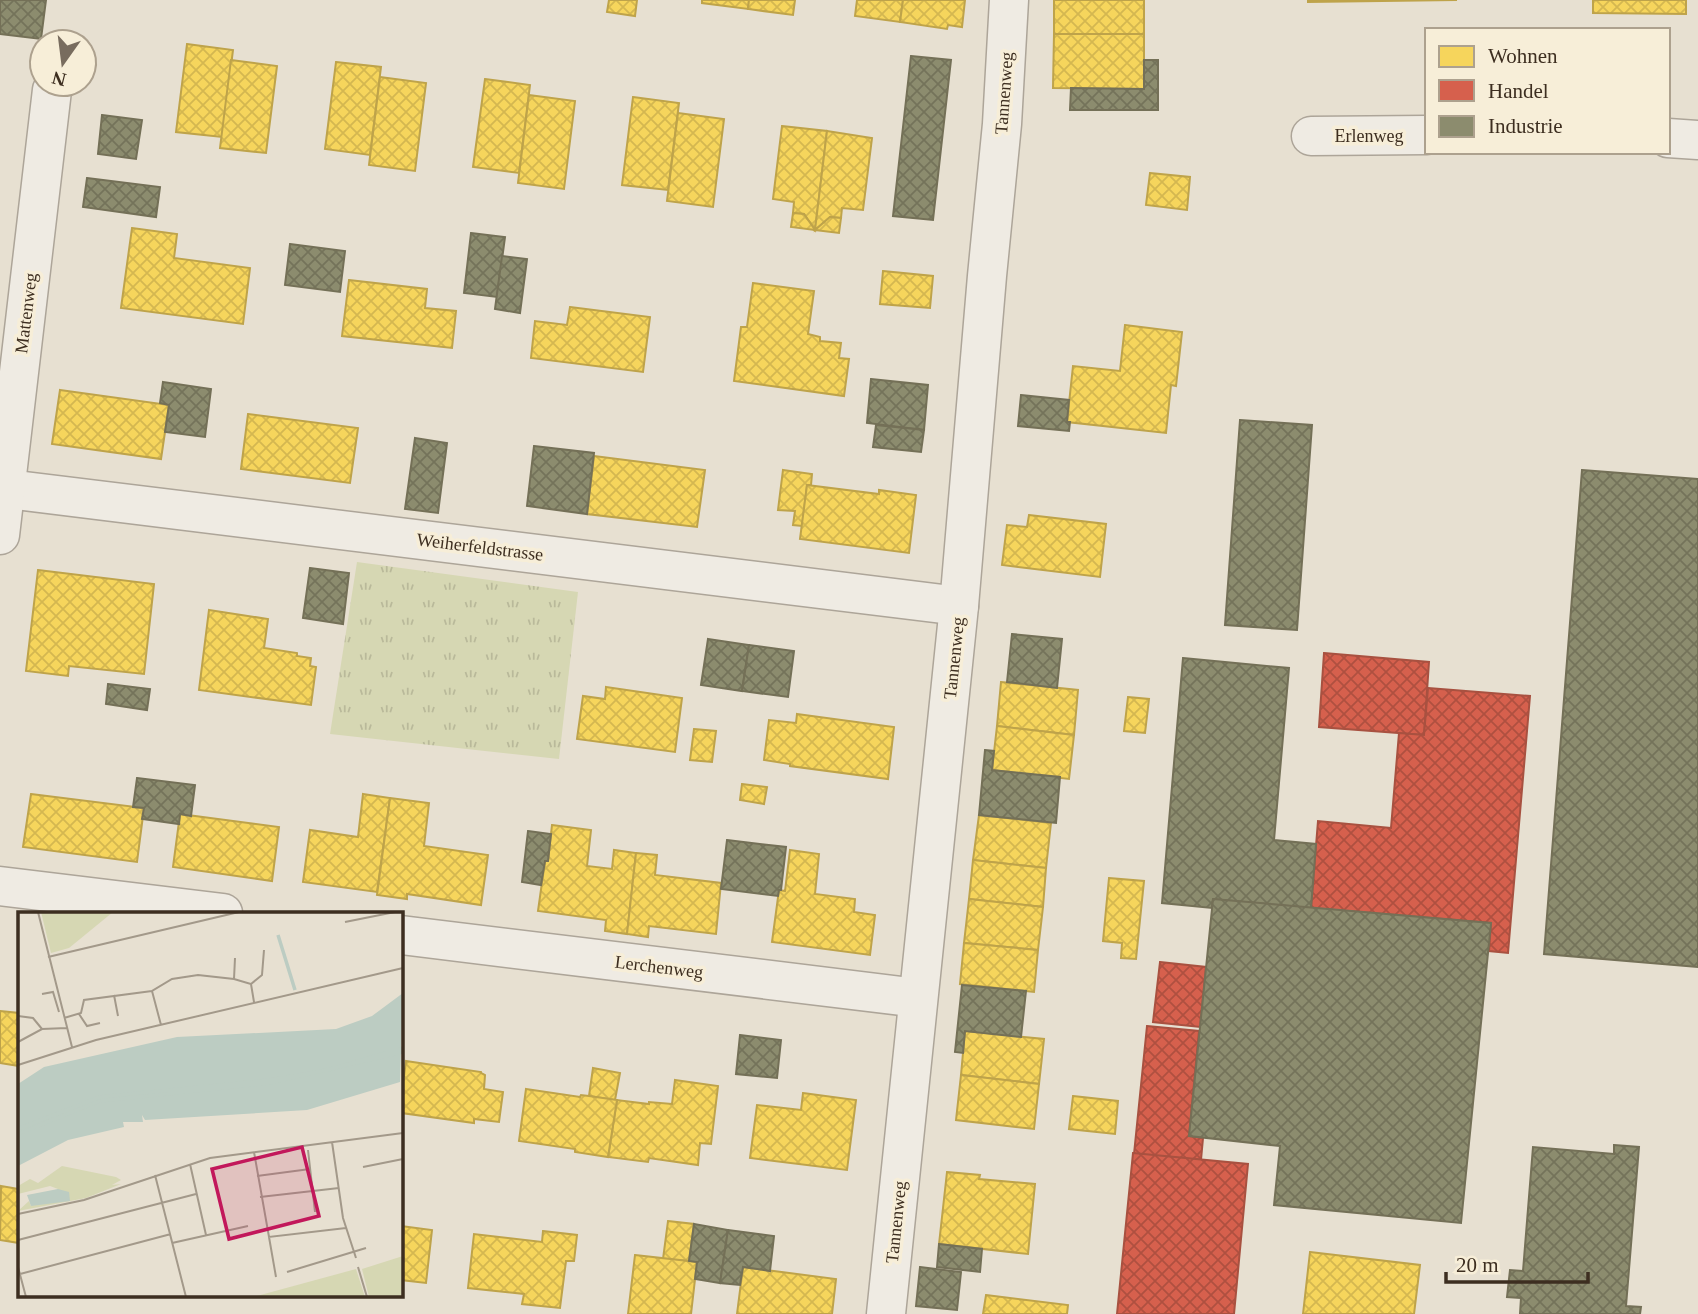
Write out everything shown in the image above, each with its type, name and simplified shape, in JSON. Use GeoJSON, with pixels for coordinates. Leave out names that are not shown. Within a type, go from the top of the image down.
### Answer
{"type":"FeatureCollection","features":[{"type":"Feature","properties":{"kind":"street","name":"Tannenweg"},"geometry":{"type":"LineString","coordinates":[[886,1314],[959,606],[987,276],[1003,124],[1009,0]]}},
{"type":"Feature","properties":{"kind":"street","name":"Mattenweg"},"geometry":{"type":"LineString","coordinates":[[0,535],[3,488],[51,98]]}},
{"type":"Feature","properties":{"kind":"street","name":"Erlenweg"},"geometry":{"type":"LineString","coordinates":[[1311,136],[1425,135]]}},
{"type":"Feature","properties":{"kind":"street"},"geometry":{"type":"LineString","coordinates":[[1670,138],[1698,140]]}},
{"type":"Feature","properties":{"kind":"street","name":"Weiherfeldstrasse"},"geometry":{"type":"LineString","coordinates":[[3,488],[959,606]]}},
{"type":"Feature","properties":{"kind":"street"},"geometry":{"type":"LineString","coordinates":[[0,886],[215,912]]}},
{"type":"Feature","properties":{"kind":"street","name":"Lerchenweg"},"geometry":{"type":"LineString","coordinates":[[402,935],[918,998]]}},
{"type":"Feature","properties":{"kind":"green space"},"geometry":{"type":"Polygon","coordinates":[[[357,562],[578,592],[559,759],[330,734],[357,562]]]}},
{"type":"Feature","properties":{"kind":"building: Wohnen"},"geometry":{"type":"Polygon","coordinates":[[[609,0],[637,0],[635,16],[607,12],[609,0]]]}},
{"type":"Feature","properties":{"kind":"building: Wohnen"},"geometry":{"type":"Polygon","coordinates":[[[702,0],[749,0],[748,9],[702,3],[702,0]]]}},
{"type":"Feature","properties":{"kind":"building: Wohnen"},"geometry":{"type":"Polygon","coordinates":[[[749,0],[795,0],[793,15],[748,9],[749,0]]]}},
{"type":"Feature","properties":{"kind":"building: Wohnen"},"geometry":{"type":"Polygon","coordinates":[[[857,0],[903,0],[900,22],[855,16],[857,0]]]}},
{"type":"Feature","properties":{"kind":"building: Wohnen"},"geometry":{"type":"Polygon","coordinates":[[[903,0],[965,0],[962,27],[948,25],[947,29],[900,22],[903,0]]]}},
{"type":"Feature","properties":{"kind":"building: Wohnen"},"geometry":{"type":"Polygon","coordinates":[[[1054,0],[1144,0],[1144,34],[1054,34],[1054,0]]]}},
{"type":"Feature","properties":{"kind":"building: Wohnen"},"geometry":{"type":"Polygon","coordinates":[[[1308,0],[1457,0],[1308,2],[1308,0]]]}},
{"type":"Feature","properties":{"kind":"building: Wohnen"},"geometry":{"type":"Polygon","coordinates":[[[1593,0],[1686,0],[1686,14],[1593,13],[1593,0]]]}},
{"type":"Feature","properties":{"kind":"building: Wohnen"},"geometry":{"type":"Polygon","coordinates":[[[1054,34],[1144,34],[1144,89],[1053,88],[1054,34]]]}},
{"type":"Feature","properties":{"kind":"building: Wohnen"},"geometry":{"type":"Polygon","coordinates":[[[187,44],[233,50],[222,137],[176,132],[187,44]]]}},
{"type":"Feature","properties":{"kind":"building: Wohnen"},"geometry":{"type":"Polygon","coordinates":[[[231,60],[277,66],[266,153],[220,148],[231,60]]]}},
{"type":"Feature","properties":{"kind":"building: Wohnen"},"geometry":{"type":"Polygon","coordinates":[[[336,62],[381,67],[370,155],[325,149],[336,62]]]}},
{"type":"Feature","properties":{"kind":"building: Wohnen"},"geometry":{"type":"Polygon","coordinates":[[[380,77],[426,83],[415,171],[369,165],[380,77]]]}},
{"type":"Feature","properties":{"kind":"building: Wohnen"},"geometry":{"type":"Polygon","coordinates":[[[485,79],[530,85],[519,173],[473,167],[485,79]]]}},
{"type":"Feature","properties":{"kind":"building: Wohnen"},"geometry":{"type":"Polygon","coordinates":[[[529,95],[575,101],[564,189],[518,183],[529,95]]]}},
{"type":"Feature","properties":{"kind":"building: Wohnen"},"geometry":{"type":"Polygon","coordinates":[[[633,97],[679,103],[668,190],[622,185],[633,97]]]}},
{"type":"Feature","properties":{"kind":"building: Wohnen"},"geometry":{"type":"Polygon","coordinates":[[[678,113],[724,119],[713,207],[667,201],[678,113]]]}},
{"type":"Feature","properties":{"kind":"building: Wohnen"},"geometry":{"type":"Polygon","coordinates":[[[782,126],[827,131],[815,230],[804,214],[793,213],[794,202],[773,199],[782,126]]]}},
{"type":"Feature","properties":{"kind":"building: Wohnen"},"geometry":{"type":"Polygon","coordinates":[[[827,131],[872,138],[863,210],[842,208],[841,218],[830,217],[815,230],[827,131]]]}},
{"type":"Feature","properties":{"kind":"building: Wohnen"},"geometry":{"type":"Polygon","coordinates":[[[1150,173],[1190,177],[1187,210],[1146,205],[1150,173]]]}},
{"type":"Feature","properties":{"kind":"building: Wohnen"},"geometry":{"type":"Polygon","coordinates":[[[793,213],[804,214],[815,230],[791,227],[793,213]]]}},
{"type":"Feature","properties":{"kind":"building: Wohnen"},"geometry":{"type":"Polygon","coordinates":[[[830,217],[841,218],[839,233],[815,230],[830,217]]]}},
{"type":"Feature","properties":{"kind":"building: Wohnen"},"geometry":{"type":"Polygon","coordinates":[[[132,228],[177,234],[174,258],[250,268],[243,324],[121,308],[132,228]]]}},
{"type":"Feature","properties":{"kind":"building: Wohnen"},"geometry":{"type":"Polygon","coordinates":[[[883,271],[933,276],[930,308],[880,304],[883,271]]]}},
{"type":"Feature","properties":{"kind":"building: Wohnen"},"geometry":{"type":"Polygon","coordinates":[[[349,280],[427,289],[425,308],[456,311],[452,348],[342,336],[349,280]]]}},
{"type":"Feature","properties":{"kind":"building: Wohnen"},"geometry":{"type":"Polygon","coordinates":[[[753,283],[814,291],[808,334],[820,337],[820,341],[841,343],[839,358],[849,359],[844,396],[734,381],[741,327],[747,327],[753,283]]]}},
{"type":"Feature","properties":{"kind":"building: Wohnen"},"geometry":{"type":"Polygon","coordinates":[[[570,307],[650,317],[643,372],[531,358],[535,321],[567,325],[570,307]]]}},
{"type":"Feature","properties":{"kind":"building: Wohnen"},"geometry":{"type":"Polygon","coordinates":[[[1125,325],[1182,332],[1176,386],[1171,385],[1166,433],[1067,422],[1073,366],[1120,371],[1125,325]]]}},
{"type":"Feature","properties":{"kind":"building: Wohnen"},"geometry":{"type":"Polygon","coordinates":[[[60,390],[169,405],[161,459],[52,444],[60,390]]]}},
{"type":"Feature","properties":{"kind":"building: Wohnen"},"geometry":{"type":"Polygon","coordinates":[[[248,414],[358,428],[350,483],[241,469],[248,414]]]}},
{"type":"Feature","properties":{"kind":"building: Wohnen"},"geometry":{"type":"Polygon","coordinates":[[[594,456],[705,470],[697,527],[587,514],[594,456]]]}},
{"type":"Feature","properties":{"kind":"building: Wohnen"},"geometry":{"type":"Polygon","coordinates":[[[783,470],[812,474],[811,485],[807,485],[802,526],[793,525],[795,511],[778,510],[783,470]]]}},
{"type":"Feature","properties":{"kind":"building: Wohnen"},"geometry":{"type":"Polygon","coordinates":[[[807,485],[879,494],[879,490],[916,495],[909,553],[800,539],[807,485]]]}},
{"type":"Feature","properties":{"kind":"building: Wohnen"},"geometry":{"type":"Polygon","coordinates":[[[1029,515],[1106,524],[1100,577],[1002,565],[1007,525],[1027,527],[1029,515]]]}},
{"type":"Feature","properties":{"kind":"building: Wohnen"},"geometry":{"type":"Polygon","coordinates":[[[38,570],[154,584],[144,674],[69,666],[68,676],[26,671],[38,570]]]}},
{"type":"Feature","properties":{"kind":"building: Wohnen"},"geometry":{"type":"Polygon","coordinates":[[[209,610],[268,619],[264,648],[311,658],[310,666],[316,667],[311,705],[199,690],[209,610]]]}},
{"type":"Feature","properties":{"kind":"building: Wohnen"},"geometry":{"type":"Polygon","coordinates":[[[1001,682],[1078,690],[1074,735],[997,726],[1001,682]]]}},
{"type":"Feature","properties":{"kind":"building: Wohnen"},"geometry":{"type":"Polygon","coordinates":[[[606,687],[682,698],[675,752],[577,739],[583,696],[605,699],[606,687]]]}},
{"type":"Feature","properties":{"kind":"building: Wohnen"},"geometry":{"type":"Polygon","coordinates":[[[1128,697],[1149,699],[1145,733],[1124,731],[1128,697]]]}},
{"type":"Feature","properties":{"kind":"building: Wohnen"},"geometry":{"type":"Polygon","coordinates":[[[797,714],[894,727],[888,779],[764,760],[769,720],[796,723],[797,714]]]}},
{"type":"Feature","properties":{"kind":"building: Wohnen"},"geometry":{"type":"Polygon","coordinates":[[[997,726],[1074,735],[1069,779],[992,770],[997,726]]]}},
{"type":"Feature","properties":{"kind":"building: Wohnen"},"geometry":{"type":"Polygon","coordinates":[[[694,729],[716,731],[712,762],[690,760],[694,729]]]}},
{"type":"Feature","properties":{"kind":"building: Wohnen"},"geometry":{"type":"Polygon","coordinates":[[[742,784],[767,787],[764,804],[740,800],[742,784]]]}},
{"type":"Feature","properties":{"kind":"building: Wohnen"},"geometry":{"type":"Polygon","coordinates":[[[31,794],[144,808],[137,862],[23,847],[31,794]]]}},
{"type":"Feature","properties":{"kind":"building: Wohnen"},"geometry":{"type":"Polygon","coordinates":[[[363,794],[390,798],[377,892],[303,882],[310,830],[358,837],[363,794]]]}},
{"type":"Feature","properties":{"kind":"building: Wohnen"},"geometry":{"type":"Polygon","coordinates":[[[390,798],[429,803],[424,846],[488,855],[481,905],[407,894],[407,899],[377,895],[390,798]]]}},
{"type":"Feature","properties":{"kind":"building: Wohnen"},"geometry":{"type":"Polygon","coordinates":[[[180,814],[279,827],[272,881],[173,867],[180,814]]]}},
{"type":"Feature","properties":{"kind":"building: Wohnen"},"geometry":{"type":"Polygon","coordinates":[[[979,815],[1051,823],[1046,868],[973,860],[979,815]]]}},
{"type":"Feature","properties":{"kind":"building: Wohnen"},"geometry":{"type":"Polygon","coordinates":[[[552,825],[591,830],[587,866],[612,869],[614,850],[636,853],[627,934],[605,931],[606,920],[538,911],[552,825]]]}},
{"type":"Feature","properties":{"kind":"building: Wohnen"},"geometry":{"type":"Polygon","coordinates":[[[790,850],[819,854],[815,894],[855,899],[854,912],[875,915],[870,955],[772,942],[779,890],[785,891],[790,850]]]}},
{"type":"Feature","properties":{"kind":"building: Wohnen"},"geometry":{"type":"Polygon","coordinates":[[[636,853],[657,855],[655,875],[721,883],[716,934],[649,926],[648,937],[627,934],[636,853]]]}},
{"type":"Feature","properties":{"kind":"building: Wohnen"},"geometry":{"type":"Polygon","coordinates":[[[973,860],[1046,868],[1043,907],[969,899],[973,860]]]}},
{"type":"Feature","properties":{"kind":"building: Wohnen"},"geometry":{"type":"Polygon","coordinates":[[[1109,878],[1144,881],[1136,959],[1121,958],[1122,943],[1103,941],[1109,878]]]}},
{"type":"Feature","properties":{"kind":"building: Wohnen"},"geometry":{"type":"Polygon","coordinates":[[[969,899],[1043,907],[1038,950],[964,943],[969,899]]]}},
{"type":"Feature","properties":{"kind":"building: Wohnen"},"geometry":{"type":"Polygon","coordinates":[[[964,943],[1038,950],[1034,992],[960,984],[964,943]]]}},
{"type":"Feature","properties":{"kind":"building: Wohnen"},"geometry":{"type":"Polygon","coordinates":[[[0,1011],[18,1013],[18,1066],[0,1063],[0,1011]]]}},
{"type":"Feature","properties":{"kind":"building: Wohnen"},"geometry":{"type":"Polygon","coordinates":[[[965,1031],[1044,1039],[1039,1084],[961,1075],[965,1031]]]}},
{"type":"Feature","properties":{"kind":"building: Wohnen"},"geometry":{"type":"Polygon","coordinates":[[[406,1061],[481,1072],[485,1075],[484,1089],[503,1092],[499,1122],[474,1119],[474,1123],[402,1113],[402,1075],[404,1076],[406,1061]]]}},
{"type":"Feature","properties":{"kind":"building: Wohnen"},"geometry":{"type":"Polygon","coordinates":[[[593,1068],[620,1073],[615,1100],[589,1096],[593,1068]]]}},
{"type":"Feature","properties":{"kind":"building: Wohnen"},"geometry":{"type":"Polygon","coordinates":[[[961,1075],[1039,1084],[1034,1129],[956,1120],[961,1075]]]}},
{"type":"Feature","properties":{"kind":"building: Wohnen"},"geometry":{"type":"Polygon","coordinates":[[[675,1080],[718,1086],[711,1144],[700,1143],[698,1165],[649,1158],[648,1162],[608,1157],[617,1100],[672,1104],[675,1080]]]}},
{"type":"Feature","properties":{"kind":"building: Wohnen"},"geometry":{"type":"Polygon","coordinates":[[[526,1089],[617,1100],[608,1157],[519,1141],[526,1089]]]}},
{"type":"Feature","properties":{"kind":"building: Wohnen"},"geometry":{"type":"Polygon","coordinates":[[[803,1093],[856,1100],[847,1170],[750,1158],[757,1105],[801,1110],[803,1093]]]}},
{"type":"Feature","properties":{"kind":"building: Wohnen"},"geometry":{"type":"Polygon","coordinates":[[[1073,1096],[1118,1101],[1115,1134],[1069,1129],[1073,1096]]]}},
{"type":"Feature","properties":{"kind":"building: Wohnen"},"geometry":{"type":"Polygon","coordinates":[[[947,1172],[980,1175],[979,1179],[1035,1184],[1028,1254],[939,1244],[947,1172]]]}},
{"type":"Feature","properties":{"kind":"building: Wohnen"},"geometry":{"type":"Polygon","coordinates":[[[1,1186],[18,1189],[18,1243],[0,1240],[1,1186]]]}},
{"type":"Feature","properties":{"kind":"building: Wohnen"},"geometry":{"type":"Polygon","coordinates":[[[668,1221],[694,1224],[689,1261],[663,1259],[668,1221]]]}},
{"type":"Feature","properties":{"kind":"building: Wohnen"},"geometry":{"type":"Polygon","coordinates":[[[402,1226],[432,1230],[426,1283],[402,1280],[402,1226]]]}},
{"type":"Feature","properties":{"kind":"building: Wohnen"},"geometry":{"type":"Polygon","coordinates":[[[543,1231],[577,1235],[574,1261],[566,1261],[560,1308],[522,1304],[524,1294],[468,1288],[474,1234],[542,1242],[543,1231]]]}},
{"type":"Feature","properties":{"kind":"building: Wohnen"},"geometry":{"type":"Polygon","coordinates":[[[1310,1252],[1420,1265],[1414,1314],[1303,1314],[1310,1252]]]}},
{"type":"Feature","properties":{"kind":"building: Wohnen"},"geometry":{"type":"Polygon","coordinates":[[[635,1255],[697,1262],[691,1314],[628,1314],[635,1255]]]}},
{"type":"Feature","properties":{"kind":"building: Wohnen"},"geometry":{"type":"Polygon","coordinates":[[[743,1267],[836,1279],[832,1314],[737,1314],[743,1267]]]}},
{"type":"Feature","properties":{"kind":"building: Wohnen"},"geometry":{"type":"Polygon","coordinates":[[[986,1295],[1068,1305],[1067,1314],[983,1314],[986,1295]]]}},
{"type":"Feature","properties":{"kind":"building: Handel"},"geometry":{"type":"Polygon","coordinates":[[[1324,653],[1429,662],[1424,735],[1319,727],[1324,653]]]}},
{"type":"Feature","properties":{"kind":"building: Handel"},"geometry":{"type":"Polygon","coordinates":[[[1428,688],[1530,696],[1508,953],[1489,951],[1491,923],[1311,908],[1318,821],[1391,828],[1399,733],[1424,735],[1428,688]]]}},
{"type":"Feature","properties":{"kind":"building: Handel"},"geometry":{"type":"Polygon","coordinates":[[[1160,962],[1206,967],[1200,1027],[1153,1022],[1160,962]]]}},
{"type":"Feature","properties":{"kind":"building: Handel"},"geometry":{"type":"Polygon","coordinates":[[[1147,1026],[1199,1031],[1189,1136],[1203,1138],[1201,1160],[1134,1154],[1147,1026]]]}},
{"type":"Feature","properties":{"kind":"building: Handel"},"geometry":{"type":"Polygon","coordinates":[[[1133,1153],[1248,1164],[1234,1314],[1117,1314],[1133,1153]]]}},
{"type":"Feature","properties":{"kind":"building: Industrie"},"geometry":{"type":"Polygon","coordinates":[[[0,0],[46,0],[42,28],[28,28],[28,37],[0,34],[0,0]]]}},
{"type":"Feature","properties":{"kind":"building: Industrie"},"geometry":{"type":"Polygon","coordinates":[[[911,56],[951,60],[933,220],[893,216],[911,56]]]}},
{"type":"Feature","properties":{"kind":"building: Industrie"},"geometry":{"type":"Polygon","coordinates":[[[1144,60],[1158,60],[1158,110],[1070,110],[1071,88],[1144,89],[1144,60]]]}},
{"type":"Feature","properties":{"kind":"building: Industrie"},"geometry":{"type":"Polygon","coordinates":[[[102,115],[142,120],[136,159],[98,154],[102,115]]]}},
{"type":"Feature","properties":{"kind":"building: Industrie"},"geometry":{"type":"Polygon","coordinates":[[[87,178],[160,187],[156,217],[83,207],[87,178]]]}},
{"type":"Feature","properties":{"kind":"building: Industrie"},"geometry":{"type":"Polygon","coordinates":[[[471,233],[505,237],[497,297],[464,293],[471,233]]]}},
{"type":"Feature","properties":{"kind":"building: Industrie"},"geometry":{"type":"Polygon","coordinates":[[[290,244],[345,251],[340,292],[285,285],[290,244]]]}},
{"type":"Feature","properties":{"kind":"building: Industrie"},"geometry":{"type":"Polygon","coordinates":[[[502,256],[527,259],[520,313],[495,309],[502,256]]]}},
{"type":"Feature","properties":{"kind":"building: Industrie"},"geometry":{"type":"Polygon","coordinates":[[[871,379],[928,385],[924,430],[867,423],[871,379]]]}},
{"type":"Feature","properties":{"kind":"building: Industrie"},"geometry":{"type":"Polygon","coordinates":[[[163,382],[211,389],[205,437],[165,432],[169,405],[160,403],[163,382]]]}},
{"type":"Feature","properties":{"kind":"building: Industrie"},"geometry":{"type":"Polygon","coordinates":[[[1021,395],[1069,400],[1069,431],[1018,426],[1021,395]]]}},
{"type":"Feature","properties":{"kind":"building: Industrie"},"geometry":{"type":"Polygon","coordinates":[[[1240,420],[1312,425],[1297,630],[1225,625],[1240,420]]]}},
{"type":"Feature","properties":{"kind":"building: Industrie"},"geometry":{"type":"Polygon","coordinates":[[[876,425],[924,430],[921,452],[873,447],[876,425]]]}},
{"type":"Feature","properties":{"kind":"building: Industrie"},"geometry":{"type":"Polygon","coordinates":[[[415,438],[447,443],[438,513],[405,509],[415,438]]]}},
{"type":"Feature","properties":{"kind":"building: Industrie"},"geometry":{"type":"Polygon","coordinates":[[[534,446],[594,453],[587,514],[527,506],[534,446]]]}},
{"type":"Feature","properties":{"kind":"building: Industrie"},"geometry":{"type":"Polygon","coordinates":[[[1582,470],[1698,479],[1698,967],[1544,954],[1582,470]]]}},
{"type":"Feature","properties":{"kind":"building: Industrie"},"geometry":{"type":"Polygon","coordinates":[[[310,568],[349,573],[343,624],[303,618],[310,568]]]}},
{"type":"Feature","properties":{"kind":"building: Industrie"},"geometry":{"type":"Polygon","coordinates":[[[1012,634],[1062,639],[1057,688],[1007,682],[1012,634]]]}},
{"type":"Feature","properties":{"kind":"building: Industrie"},"geometry":{"type":"Polygon","coordinates":[[[708,639],[749,645],[742,691],[701,685],[708,639]]]}},
{"type":"Feature","properties":{"kind":"building: Industrie"},"geometry":{"type":"Polygon","coordinates":[[[749,645],[794,651],[788,697],[742,691],[749,645]]]}},
{"type":"Feature","properties":{"kind":"building: Industrie"},"geometry":{"type":"Polygon","coordinates":[[[1183,658],[1289,668],[1274,840],[1316,844],[1311,908],[1213,899],[1212,908],[1162,903],[1183,658]]]}},
{"type":"Feature","properties":{"kind":"building: Industrie"},"geometry":{"type":"Polygon","coordinates":[[[108,684],[150,689],[147,710],[106,704],[108,684]]]}},
{"type":"Feature","properties":{"kind":"building: Industrie"},"geometry":{"type":"Polygon","coordinates":[[[985,750],[994,751],[992,770],[1060,777],[1056,823],[979,815],[985,750]]]}},
{"type":"Feature","properties":{"kind":"building: Industrie"},"geometry":{"type":"Polygon","coordinates":[[[137,778],[195,785],[191,816],[180,814],[179,824],[142,819],[144,808],[133,807],[137,778]]]}},
{"type":"Feature","properties":{"kind":"building: Industrie"},"geometry":{"type":"Polygon","coordinates":[[[528,831],[551,834],[548,861],[545,861],[541,885],[522,882],[528,831]]]}},
{"type":"Feature","properties":{"kind":"building: Industrie"},"geometry":{"type":"Polygon","coordinates":[[[727,840],[786,847],[778,896],[721,889],[727,840]]]}},
{"type":"Feature","properties":{"kind":"building: Industrie"},"geometry":{"type":"Polygon","coordinates":[[[1213,899],[1491,923],[1461,1223],[1274,1205],[1280,1146],[1189,1136],[1213,899]]]}},
{"type":"Feature","properties":{"kind":"building: Industrie"},"geometry":{"type":"Polygon","coordinates":[[[962,985],[1026,991],[1021,1037],[965,1031],[963,1053],[955,1052],[962,985]]]}},
{"type":"Feature","properties":{"kind":"building: Industrie"},"geometry":{"type":"Polygon","coordinates":[[[740,1035],[781,1040],[777,1078],[736,1074],[740,1035]]]}},
{"type":"Feature","properties":{"kind":"building: Industrie"},"geometry":{"type":"Polygon","coordinates":[[[1614,1145],[1639,1147],[1626,1306],[1641,1307],[1640,1314],[1520,1314],[1521,1298],[1507,1297],[1510,1270],[1523,1271],[1533,1147],[1614,1154],[1614,1145]]]}},
{"type":"Feature","properties":{"kind":"building: Industrie"},"geometry":{"type":"Polygon","coordinates":[[[694,1224],[728,1230],[720,1283],[695,1279],[697,1262],[689,1261],[694,1224]]]}},
{"type":"Feature","properties":{"kind":"building: Industrie"},"geometry":{"type":"Polygon","coordinates":[[[728,1230],[774,1236],[770,1271],[743,1267],[740,1285],[720,1283],[728,1230]]]}},
{"type":"Feature","properties":{"kind":"building: Industrie"},"geometry":{"type":"Polygon","coordinates":[[[939,1244],[982,1249],[980,1272],[937,1267],[939,1244]]]}},
{"type":"Feature","properties":{"kind":"building: Industrie"},"geometry":{"type":"Polygon","coordinates":[[[920,1267],[961,1272],[957,1310],[916,1306],[920,1267]]]}}]}
